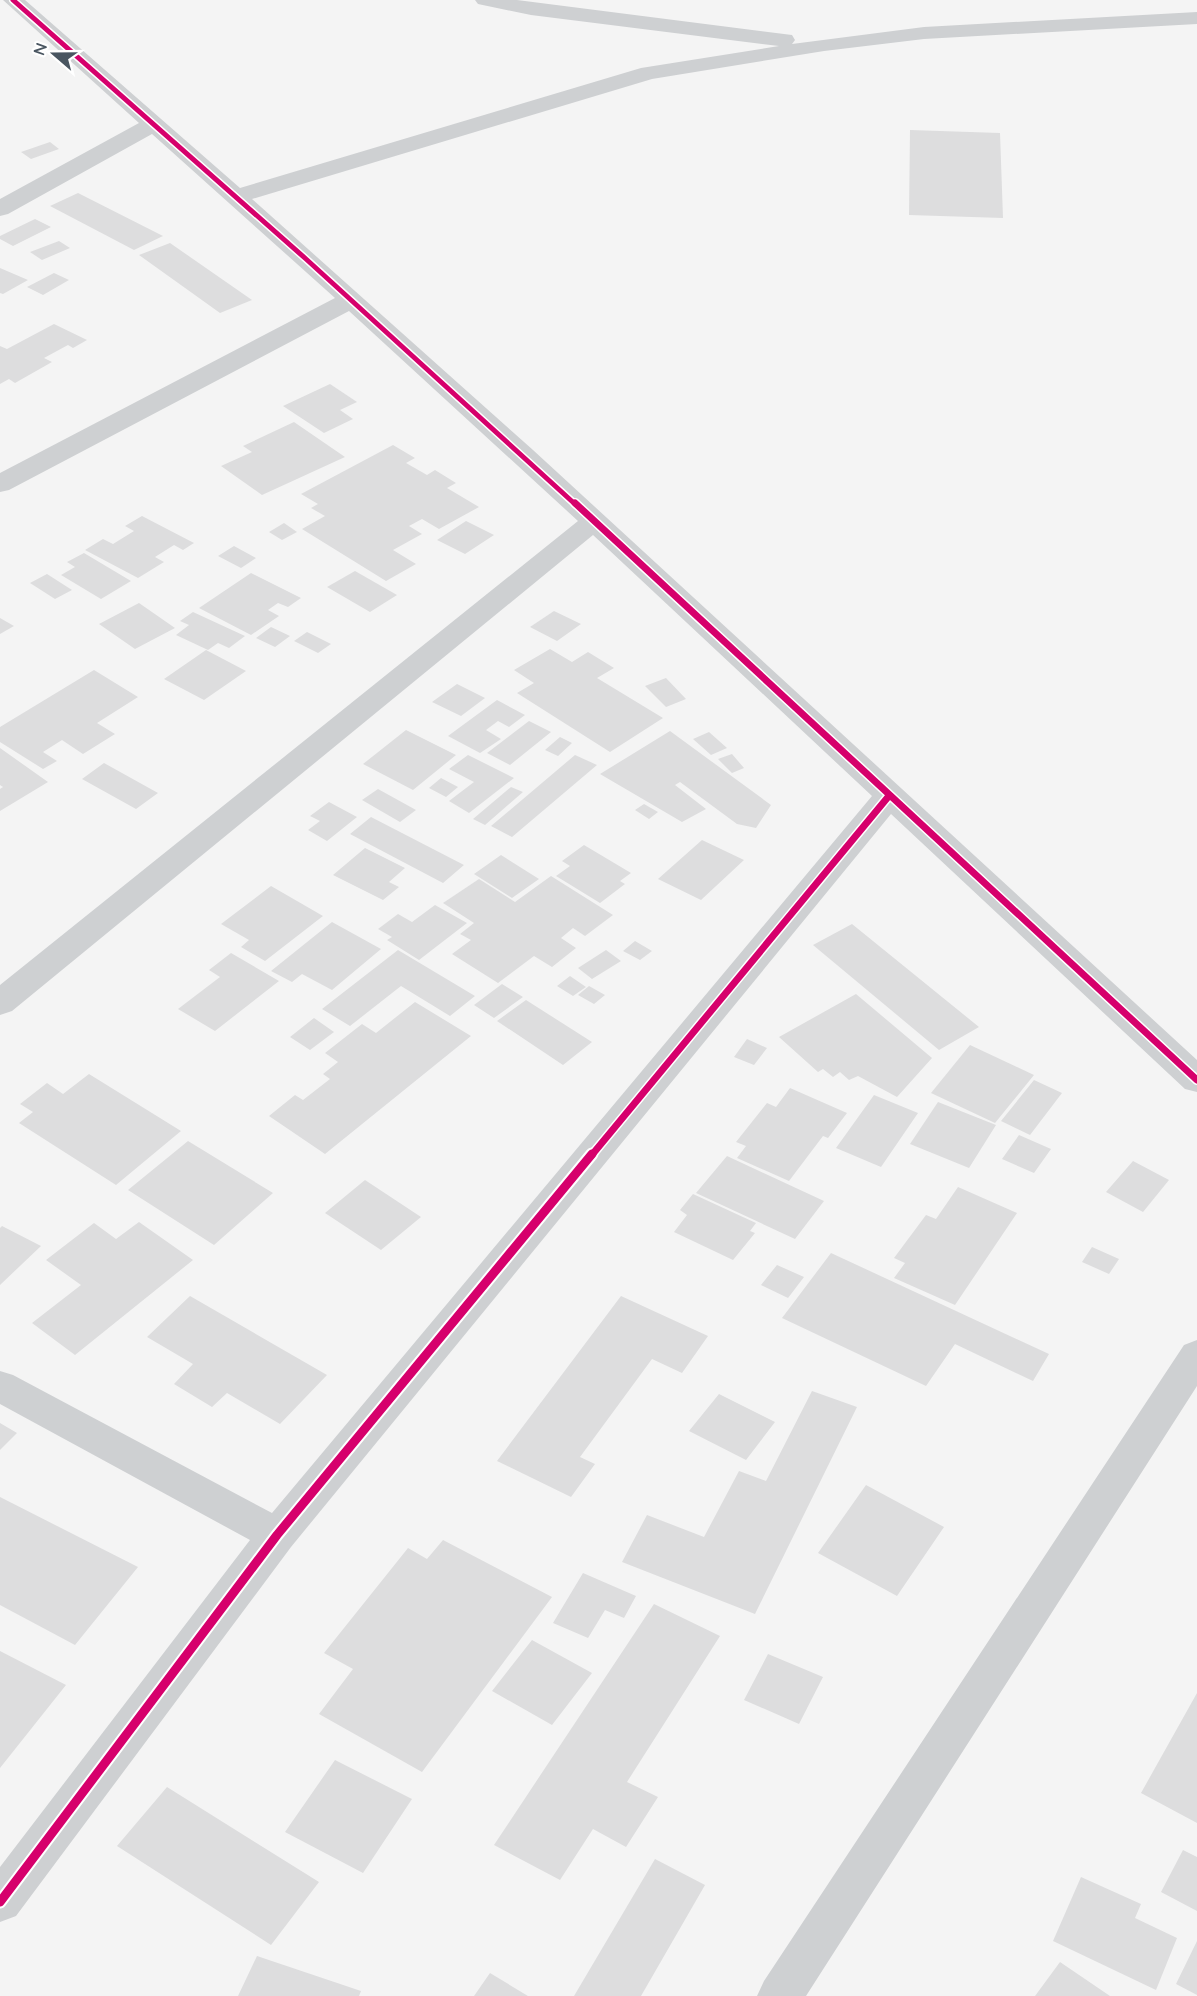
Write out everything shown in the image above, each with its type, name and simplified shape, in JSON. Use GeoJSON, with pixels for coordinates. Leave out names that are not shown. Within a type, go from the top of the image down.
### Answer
{"type":"FeatureCollection","features":[{"type":"Feature","properties":{"kind":"street"},"geometry":{"type":"LineString","coordinates":[[13,0],[351,300],[594,521],[888,797],[1197,1080]]}},
{"type":"Feature","properties":{"kind":"street"},"geometry":{"type":"LineString","coordinates":[[485,0],[531,9],[824,45]]}},
{"type":"Feature","properties":{"kind":"street"},"geometry":{"type":"LineString","coordinates":[[235,197],[649,73],[824,45],[924,33],[1197,18]]}},
{"type":"Feature","properties":{"kind":"street"},"geometry":{"type":"LineString","coordinates":[[0,209],[154,124]]}},
{"type":"Feature","properties":{"kind":"street"},"geometry":{"type":"LineString","coordinates":[[0,484],[351,300]]}},
{"type":"Feature","properties":{"kind":"street"},"geometry":{"type":"LineString","coordinates":[[0,1003],[594,521]]}},
{"type":"Feature","properties":{"kind":"street"},"geometry":{"type":"LineString","coordinates":[[0,1902],[277,1536],[888,797]]}},
{"type":"Feature","properties":{"kind":"street"},"geometry":{"type":"LineString","coordinates":[[780,1996],[1197,1355]]}},
{"type":"Feature","properties":{"kind":"street"},"geometry":{"type":"LineString","coordinates":[[0,1386],[277,1536]]}},
{"type":"Feature","properties":{"kind":"building"},"geometry":{"type":"Polygon","coordinates":[[[910,130],[1000,133],[1003,218],[909,215],[910,130]]]}},
{"type":"Feature","properties":{"kind":"building"},"geometry":{"type":"Polygon","coordinates":[[[50,142],[59,149],[31,159],[21,152],[50,142]]]}},
{"type":"Feature","properties":{"kind":"building"},"geometry":{"type":"Polygon","coordinates":[[[78,193],[163,236],[134,250],[50,206],[78,193]]]}},
{"type":"Feature","properties":{"kind":"building"},"geometry":{"type":"Polygon","coordinates":[[[35,219],[51,227],[13,246],[0,239],[0,236],[35,219]]]}},
{"type":"Feature","properties":{"kind":"building"},"geometry":{"type":"Polygon","coordinates":[[[59,241],[70,248],[42,260],[30,252],[59,241]]]}},
{"type":"Feature","properties":{"kind":"building"},"geometry":{"type":"Polygon","coordinates":[[[170,243],[252,300],[220,313],[139,255],[170,243]]]}},
{"type":"Feature","properties":{"kind":"building"},"geometry":{"type":"Polygon","coordinates":[[[0,268],[28,280],[3,294],[0,293],[0,268]]]}},
{"type":"Feature","properties":{"kind":"building"},"geometry":{"type":"Polygon","coordinates":[[[54,273],[69,280],[43,295],[27,287],[54,273]]]}},
{"type":"Feature","properties":{"kind":"building"},"geometry":{"type":"Polygon","coordinates":[[[54,324],[87,340],[73,348],[68,345],[44,358],[52,362],[15,383],[9,379],[0,384],[0,346],[7,349],[54,324]]]}},
{"type":"Feature","properties":{"kind":"building"},"geometry":{"type":"Polygon","coordinates":[[[330,384],[357,402],[340,410],[353,419],[324,433],[283,406],[330,384]]]}},
{"type":"Feature","properties":{"kind":"building"},"geometry":{"type":"Polygon","coordinates":[[[294,422],[345,457],[262,495],[221,466],[252,452],[243,446],[294,422]]]}},
{"type":"Feature","properties":{"kind":"building"},"geometry":{"type":"Polygon","coordinates":[[[393,445],[415,458],[406,463],[427,475],[435,470],[456,483],[447,488],[479,507],[439,529],[422,519],[409,526],[422,534],[393,550],[416,564],[386,581],[302,529],[325,516],[311,508],[318,504],[301,494],[393,445]]]}},
{"type":"Feature","properties":{"kind":"building"},"geometry":{"type":"Polygon","coordinates":[[[142,516],[194,543],[183,550],[174,545],[155,557],[164,562],[138,578],[85,550],[103,539],[113,544],[134,531],[125,526],[142,516]]]}},
{"type":"Feature","properties":{"kind":"building"},"geometry":{"type":"Polygon","coordinates":[[[466,521],[494,535],[465,554],[437,540],[466,521]]]}},
{"type":"Feature","properties":{"kind":"building"},"geometry":{"type":"Polygon","coordinates":[[[284,523],[297,532],[282,540],[269,532],[284,523]]]}},
{"type":"Feature","properties":{"kind":"building"},"geometry":{"type":"Polygon","coordinates":[[[234,546],[256,558],[241,568],[218,556],[234,546]]]}},
{"type":"Feature","properties":{"kind":"building"},"geometry":{"type":"Polygon","coordinates":[[[84,553],[131,581],[101,599],[61,575],[75,567],[67,562],[84,553]]]}},
{"type":"Feature","properties":{"kind":"building"},"geometry":{"type":"Polygon","coordinates":[[[355,571],[397,595],[370,612],[327,587],[355,571]]]}},
{"type":"Feature","properties":{"kind":"building"},"geometry":{"type":"Polygon","coordinates":[[[251,573],[301,598],[288,607],[278,603],[268,610],[279,616],[251,635],[199,608],[251,573]]]}},
{"type":"Feature","properties":{"kind":"building"},"geometry":{"type":"Polygon","coordinates":[[[47,574],[72,590],[55,599],[30,583],[47,574]]]}},
{"type":"Feature","properties":{"kind":"building"},"geometry":{"type":"Polygon","coordinates":[[[139,603],[175,628],[135,649],[99,624],[139,603]]]}},
{"type":"Feature","properties":{"kind":"building"},"geometry":{"type":"Polygon","coordinates":[[[554,611],[581,624],[557,641],[530,627],[554,611]]]}},
{"type":"Feature","properties":{"kind":"building"},"geometry":{"type":"Polygon","coordinates":[[[193,612],[245,636],[229,648],[218,643],[208,650],[176,635],[189,625],[180,621],[193,612]]]}},
{"type":"Feature","properties":{"kind":"building"},"geometry":{"type":"Polygon","coordinates":[[[0,618],[14,626],[0,634],[0,618]]]}},
{"type":"Feature","properties":{"kind":"building"},"geometry":{"type":"Polygon","coordinates":[[[271,627],[290,636],[275,647],[256,638],[271,627]]]}},
{"type":"Feature","properties":{"kind":"building"},"geometry":{"type":"Polygon","coordinates":[[[307,632],[331,644],[318,653],[294,641],[307,632]]]}},
{"type":"Feature","properties":{"kind":"building"},"geometry":{"type":"Polygon","coordinates":[[[550,649],[572,662],[588,652],[614,668],[597,678],[663,718],[610,752],[517,693],[534,683],[514,670],[550,649]]]}},
{"type":"Feature","properties":{"kind":"building"},"geometry":{"type":"Polygon","coordinates":[[[206,650],[246,671],[204,700],[164,679],[206,650]]]}},
{"type":"Feature","properties":{"kind":"building"},"geometry":{"type":"Polygon","coordinates":[[[94,670],[138,697],[97,723],[115,734],[83,754],[62,740],[43,752],[57,761],[43,769],[0,742],[0,727],[94,670]]]}},
{"type":"Feature","properties":{"kind":"building"},"geometry":{"type":"Polygon","coordinates":[[[666,678],[686,699],[666,707],[645,686],[666,678]]]}},
{"type":"Feature","properties":{"kind":"building"},"geometry":{"type":"Polygon","coordinates":[[[457,684],[485,698],[461,716],[432,702],[457,684]]]}},
{"type":"Feature","properties":{"kind":"building"},"geometry":{"type":"Polygon","coordinates":[[[497,700],[525,715],[509,727],[498,721],[486,730],[501,739],[480,753],[448,736],[497,700]]]}},
{"type":"Feature","properties":{"kind":"building"},"geometry":{"type":"Polygon","coordinates":[[[529,721],[551,732],[510,765],[487,753],[529,721]]]}},
{"type":"Feature","properties":{"kind":"building"},"geometry":{"type":"Polygon","coordinates":[[[406,730],[456,755],[413,790],[363,764],[406,730]]]}},
{"type":"Feature","properties":{"kind":"building"},"geometry":{"type":"Polygon","coordinates":[[[670,731],[771,805],[756,828],[737,824],[680,782],[675,785],[706,809],[682,822],[600,774],[670,731]]]}},
{"type":"Feature","properties":{"kind":"building"},"geometry":{"type":"Polygon","coordinates":[[[709,732],[727,748],[711,755],[693,739],[709,732]]]}},
{"type":"Feature","properties":{"kind":"building"},"geometry":{"type":"Polygon","coordinates":[[[560,737],[572,743],[558,756],[545,750],[560,737]]]}},
{"type":"Feature","properties":{"kind":"building"},"geometry":{"type":"Polygon","coordinates":[[[0,748],[48,782],[0,811],[0,789],[3,787],[0,785],[0,748]]]}},
{"type":"Feature","properties":{"kind":"building"},"geometry":{"type":"Polygon","coordinates":[[[732,754],[744,768],[732,773],[718,759],[732,754]]]}},
{"type":"Feature","properties":{"kind":"building"},"geometry":{"type":"Polygon","coordinates":[[[468,755],[514,778],[469,813],[449,801],[474,782],[449,769],[468,755]]]}},
{"type":"Feature","properties":{"kind":"building"},"geometry":{"type":"Polygon","coordinates":[[[575,755],[597,765],[512,837],[491,826],[575,755]]]}},
{"type":"Feature","properties":{"kind":"building"},"geometry":{"type":"Polygon","coordinates":[[[104,763],[158,793],[136,809],[82,779],[104,763]]]}},
{"type":"Feature","properties":{"kind":"building"},"geometry":{"type":"Polygon","coordinates":[[[441,778],[458,787],[446,797],[429,788],[441,778]]]}},
{"type":"Feature","properties":{"kind":"building"},"geometry":{"type":"Polygon","coordinates":[[[511,787],[523,792],[485,825],[473,819],[511,787]]]}},
{"type":"Feature","properties":{"kind":"building"},"geometry":{"type":"Polygon","coordinates":[[[378,789],[416,810],[400,822],[362,800],[378,789]]]}},
{"type":"Feature","properties":{"kind":"building"},"geometry":{"type":"Polygon","coordinates":[[[329,802],[357,817],[327,841],[308,830],[320,821],[310,816],[329,802]]]}},
{"type":"Feature","properties":{"kind":"building"},"geometry":{"type":"Polygon","coordinates":[[[644,804],[658,812],[649,819],[635,810],[644,804]]]}},
{"type":"Feature","properties":{"kind":"building"},"geometry":{"type":"Polygon","coordinates":[[[371,817],[464,865],[443,883],[350,834],[371,817]]]}},
{"type":"Feature","properties":{"kind":"building"},"geometry":{"type":"Polygon","coordinates":[[[702,840],[744,860],[701,900],[658,879],[702,840]]]}},
{"type":"Feature","properties":{"kind":"building"},"geometry":{"type":"Polygon","coordinates":[[[584,845],[631,873],[620,881],[625,884],[600,903],[556,876],[570,866],[562,861],[584,845]]]}},
{"type":"Feature","properties":{"kind":"building"},"geometry":{"type":"Polygon","coordinates":[[[365,848],[405,868],[389,882],[399,887],[383,900],[333,875],[365,848]]]}},
{"type":"Feature","properties":{"kind":"building"},"geometry":{"type":"Polygon","coordinates":[[[501,855],[539,879],[512,898],[474,874],[501,855]]]}},
{"type":"Feature","properties":{"kind":"building"},"geometry":{"type":"Polygon","coordinates":[[[551,876],[613,915],[585,936],[573,928],[561,938],[576,948],[552,967],[534,956],[498,983],[452,954],[471,940],[460,934],[474,923],[443,903],[479,879],[515,902],[551,876]]]}},
{"type":"Feature","properties":{"kind":"building"},"geometry":{"type":"Polygon","coordinates":[[[271,886],[323,916],[265,961],[241,947],[249,940],[221,924],[271,886]]]}},
{"type":"Feature","properties":{"kind":"building"},"geometry":{"type":"Polygon","coordinates":[[[435,905],[467,923],[419,960],[387,940],[392,937],[378,929],[398,914],[412,922],[435,905]]]}},
{"type":"Feature","properties":{"kind":"building"},"geometry":{"type":"Polygon","coordinates":[[[332,922],[381,949],[332,990],[302,974],[292,982],[271,971],[332,922]]]}},
{"type":"Feature","properties":{"kind":"building"},"geometry":{"type":"Polygon","coordinates":[[[852,924],[979,1027],[939,1050],[813,945],[852,924]]]}},
{"type":"Feature","properties":{"kind":"building"},"geometry":{"type":"Polygon","coordinates":[[[635,941],[652,951],[640,960],[623,951],[635,941]]]}},
{"type":"Feature","properties":{"kind":"building"},"geometry":{"type":"Polygon","coordinates":[[[398,950],[475,996],[450,1016],[401,986],[350,1026],[322,1009],[398,950]]]}},
{"type":"Feature","properties":{"kind":"building"},"geometry":{"type":"Polygon","coordinates":[[[606,950],[621,961],[592,979],[578,968],[606,950]]]}},
{"type":"Feature","properties":{"kind":"building"},"geometry":{"type":"Polygon","coordinates":[[[231,953],[279,981],[215,1031],[178,1009],[220,977],[209,970],[231,953]]]}},
{"type":"Feature","properties":{"kind":"building"},"geometry":{"type":"Polygon","coordinates":[[[570,976],[586,987],[573,996],[557,986],[570,976]]]}},
{"type":"Feature","properties":{"kind":"building"},"geometry":{"type":"Polygon","coordinates":[[[502,984],[523,997],[494,1018],[474,1005],[502,984]]]}},
{"type":"Feature","properties":{"kind":"building"},"geometry":{"type":"Polygon","coordinates":[[[589,986],[605,995],[594,1004],[578,995],[589,986]]]}},
{"type":"Feature","properties":{"kind":"building"},"geometry":{"type":"Polygon","coordinates":[[[856,994],[932,1058],[897,1097],[858,1076],[849,1080],[840,1072],[833,1077],[823,1069],[818,1072],[779,1037],[856,994]]]}},
{"type":"Feature","properties":{"kind":"building"},"geometry":{"type":"Polygon","coordinates":[[[526,1000],[592,1042],[563,1065],[497,1021],[526,1000]]]}},
{"type":"Feature","properties":{"kind":"building"},"geometry":{"type":"Polygon","coordinates":[[[415,1002],[471,1036],[325,1154],[269,1116],[295,1095],[303,1100],[330,1079],[323,1074],[338,1062],[325,1053],[362,1024],[376,1033],[415,1002]]]}},
{"type":"Feature","properties":{"kind":"building"},"geometry":{"type":"Polygon","coordinates":[[[314,1018],[334,1032],[310,1050],[290,1037],[314,1018]]]}},
{"type":"Feature","properties":{"kind":"building"},"geometry":{"type":"Polygon","coordinates":[[[747,1039],[767,1048],[754,1065],[734,1057],[747,1039]]]}},
{"type":"Feature","properties":{"kind":"building"},"geometry":{"type":"Polygon","coordinates":[[[970,1045],[1034,1075],[995,1123],[931,1093],[970,1045]]]}},
{"type":"Feature","properties":{"kind":"building"},"geometry":{"type":"Polygon","coordinates":[[[89,1074],[181,1131],[116,1185],[19,1123],[33,1112],[20,1104],[47,1083],[63,1094],[89,1074]]]}},
{"type":"Feature","properties":{"kind":"building"},"geometry":{"type":"Polygon","coordinates":[[[1034,1080],[1062,1093],[1030,1135],[1001,1121],[1034,1080]]]}},
{"type":"Feature","properties":{"kind":"building"},"geometry":{"type":"Polygon","coordinates":[[[790,1088],[847,1113],[828,1138],[823,1136],[789,1181],[737,1158],[746,1146],[736,1142],[767,1103],[776,1107],[790,1088]]]}},
{"type":"Feature","properties":{"kind":"building"},"geometry":{"type":"Polygon","coordinates":[[[874,1095],[918,1113],[881,1167],[836,1148],[874,1095]]]}},
{"type":"Feature","properties":{"kind":"building"},"geometry":{"type":"Polygon","coordinates":[[[938,1102],[996,1125],[969,1168],[910,1144],[938,1102]]]}},
{"type":"Feature","properties":{"kind":"building"},"geometry":{"type":"Polygon","coordinates":[[[1019,1135],[1051,1149],[1034,1173],[1002,1159],[1019,1135]]]}},
{"type":"Feature","properties":{"kind":"building"},"geometry":{"type":"Polygon","coordinates":[[[188,1141],[273,1193],[214,1245],[128,1190],[188,1141]]]}},
{"type":"Feature","properties":{"kind":"building"},"geometry":{"type":"Polygon","coordinates":[[[727,1156],[824,1201],[795,1239],[696,1193],[727,1156]]]}},
{"type":"Feature","properties":{"kind":"building"},"geometry":{"type":"Polygon","coordinates":[[[1133,1161],[1169,1180],[1143,1212],[1106,1192],[1133,1161]]]}},
{"type":"Feature","properties":{"kind":"building"},"geometry":{"type":"Polygon","coordinates":[[[365,1180],[421,1217],[381,1250],[325,1213],[365,1180]]]}},
{"type":"Feature","properties":{"kind":"building"},"geometry":{"type":"Polygon","coordinates":[[[958,1187],[1017,1213],[955,1305],[894,1278],[905,1263],[894,1258],[926,1215],[936,1219],[958,1187]]]}},
{"type":"Feature","properties":{"kind":"building"},"geometry":{"type":"Polygon","coordinates":[[[693,1194],[756,1223],[750,1231],[755,1233],[733,1260],[674,1232],[687,1215],[680,1210],[693,1194]]]}},
{"type":"Feature","properties":{"kind":"building"},"geometry":{"type":"Polygon","coordinates":[[[139,1222],[193,1260],[75,1355],[32,1323],[81,1285],[46,1260],[94,1223],[116,1239],[139,1222]]]}},
{"type":"Feature","properties":{"kind":"building"},"geometry":{"type":"Polygon","coordinates":[[[2,1226],[41,1246],[0,1285],[0,1228],[2,1226]]]}},
{"type":"Feature","properties":{"kind":"building"},"geometry":{"type":"Polygon","coordinates":[[[1092,1247],[1119,1259],[1109,1274],[1082,1262],[1092,1247]]]}},
{"type":"Feature","properties":{"kind":"building"},"geometry":{"type":"Polygon","coordinates":[[[831,1253],[1049,1354],[1033,1381],[955,1344],[926,1386],[782,1318],[831,1253]]]}},
{"type":"Feature","properties":{"kind":"building"},"geometry":{"type":"Polygon","coordinates":[[[777,1265],[804,1277],[788,1298],[761,1285],[777,1265]]]}},
{"type":"Feature","properties":{"kind":"building"},"geometry":{"type":"Polygon","coordinates":[[[190,1296],[327,1375],[280,1424],[227,1393],[212,1407],[174,1384],[193,1364],[147,1337],[190,1296]]]}},
{"type":"Feature","properties":{"kind":"building"},"geometry":{"type":"Polygon","coordinates":[[[621,1296],[708,1336],[682,1373],[652,1359],[580,1457],[595,1464],[571,1497],[497,1461],[621,1296]]]}},
{"type":"Feature","properties":{"kind":"building"},"geometry":{"type":"Polygon","coordinates":[[[812,1391],[857,1407],[755,1614],[622,1562],[647,1515],[704,1537],[739,1471],[766,1481],[812,1391]]]}},
{"type":"Feature","properties":{"kind":"building"},"geometry":{"type":"Polygon","coordinates":[[[719,1394],[775,1422],[746,1460],[689,1431],[719,1394]]]}},
{"type":"Feature","properties":{"kind":"building"},"geometry":{"type":"Polygon","coordinates":[[[0,1423],[17,1433],[0,1450],[0,1423]]]}},
{"type":"Feature","properties":{"kind":"building"},"geometry":{"type":"Polygon","coordinates":[[[866,1485],[944,1527],[897,1596],[818,1553],[866,1485]]]}},
{"type":"Feature","properties":{"kind":"building"},"geometry":{"type":"Polygon","coordinates":[[[0,1497],[138,1567],[75,1645],[0,1605],[0,1497]]]}},
{"type":"Feature","properties":{"kind":"building"},"geometry":{"type":"Polygon","coordinates":[[[443,1540],[552,1597],[422,1772],[319,1714],[353,1669],[324,1653],[408,1548],[427,1559],[443,1540]]]}},
{"type":"Feature","properties":{"kind":"building"},"geometry":{"type":"Polygon","coordinates":[[[583,1573],[636,1596],[624,1618],[605,1610],[588,1638],[553,1623],[583,1573]]]}},
{"type":"Feature","properties":{"kind":"building"},"geometry":{"type":"Polygon","coordinates":[[[654,1604],[720,1636],[627,1782],[658,1797],[626,1847],[593,1829],[560,1880],[494,1845],[654,1604]]]}},
{"type":"Feature","properties":{"kind":"building"},"geometry":{"type":"Polygon","coordinates":[[[532,1640],[592,1673],[552,1725],[492,1691],[532,1640]]]}},
{"type":"Feature","properties":{"kind":"building"},"geometry":{"type":"Polygon","coordinates":[[[0,1651],[66,1685],[0,1768],[0,1651]]]}},
{"type":"Feature","properties":{"kind":"building"},"geometry":{"type":"Polygon","coordinates":[[[768,1654],[823,1677],[799,1724],[744,1700],[768,1654]]]}},
{"type":"Feature","properties":{"kind":"building"},"geometry":{"type":"Polygon","coordinates":[[[1197,1693],[1197,1823],[1141,1793],[1197,1693]]]}},
{"type":"Feature","properties":{"kind":"building"},"geometry":{"type":"Polygon","coordinates":[[[335,1760],[412,1799],[363,1873],[285,1832],[335,1760]]]}},
{"type":"Feature","properties":{"kind":"building"},"geometry":{"type":"Polygon","coordinates":[[[167,1787],[319,1882],[271,1945],[117,1846],[167,1787]]]}},
{"type":"Feature","properties":{"kind":"building"},"geometry":{"type":"Polygon","coordinates":[[[1183,1850],[1197,1857],[1197,1911],[1161,1892],[1183,1850]]]}},
{"type":"Feature","properties":{"kind":"building"},"geometry":{"type":"Polygon","coordinates":[[[655,1859],[705,1885],[641,1996],[574,1996],[655,1859]]]}},
{"type":"Feature","properties":{"kind":"building"},"geometry":{"type":"Polygon","coordinates":[[[1081,1877],[1141,1904],[1135,1918],[1177,1938],[1156,1990],[1053,1941],[1081,1877]]]}},
{"type":"Feature","properties":{"kind":"building"},"geometry":{"type":"Polygon","coordinates":[[[1197,1941],[1197,1995],[1176,1984],[1197,1941]]]}},
{"type":"Feature","properties":{"kind":"building"},"geometry":{"type":"Polygon","coordinates":[[[257,1956],[361,1991],[359,1996],[238,1996],[257,1956]]]}},
{"type":"Feature","properties":{"kind":"building"},"geometry":{"type":"Polygon","coordinates":[[[1060,1962],[1110,1996],[1035,1996],[1060,1962]]]}},
{"type":"Feature","properties":{"kind":"building"},"geometry":{"type":"Polygon","coordinates":[[[490,1973],[528,1996],[474,1996],[490,1973]]]}},
{"type":"Feature","properties":{"kind":"cycle path"},"geometry":{"type":"LineString","coordinates":[[13,0],[451,390],[1197,1080]]}},
{"type":"Feature","properties":{"kind":"cycle path"},"geometry":{"type":"LineString","coordinates":[[0,1902],[277,1535],[888,797]]}}]}
